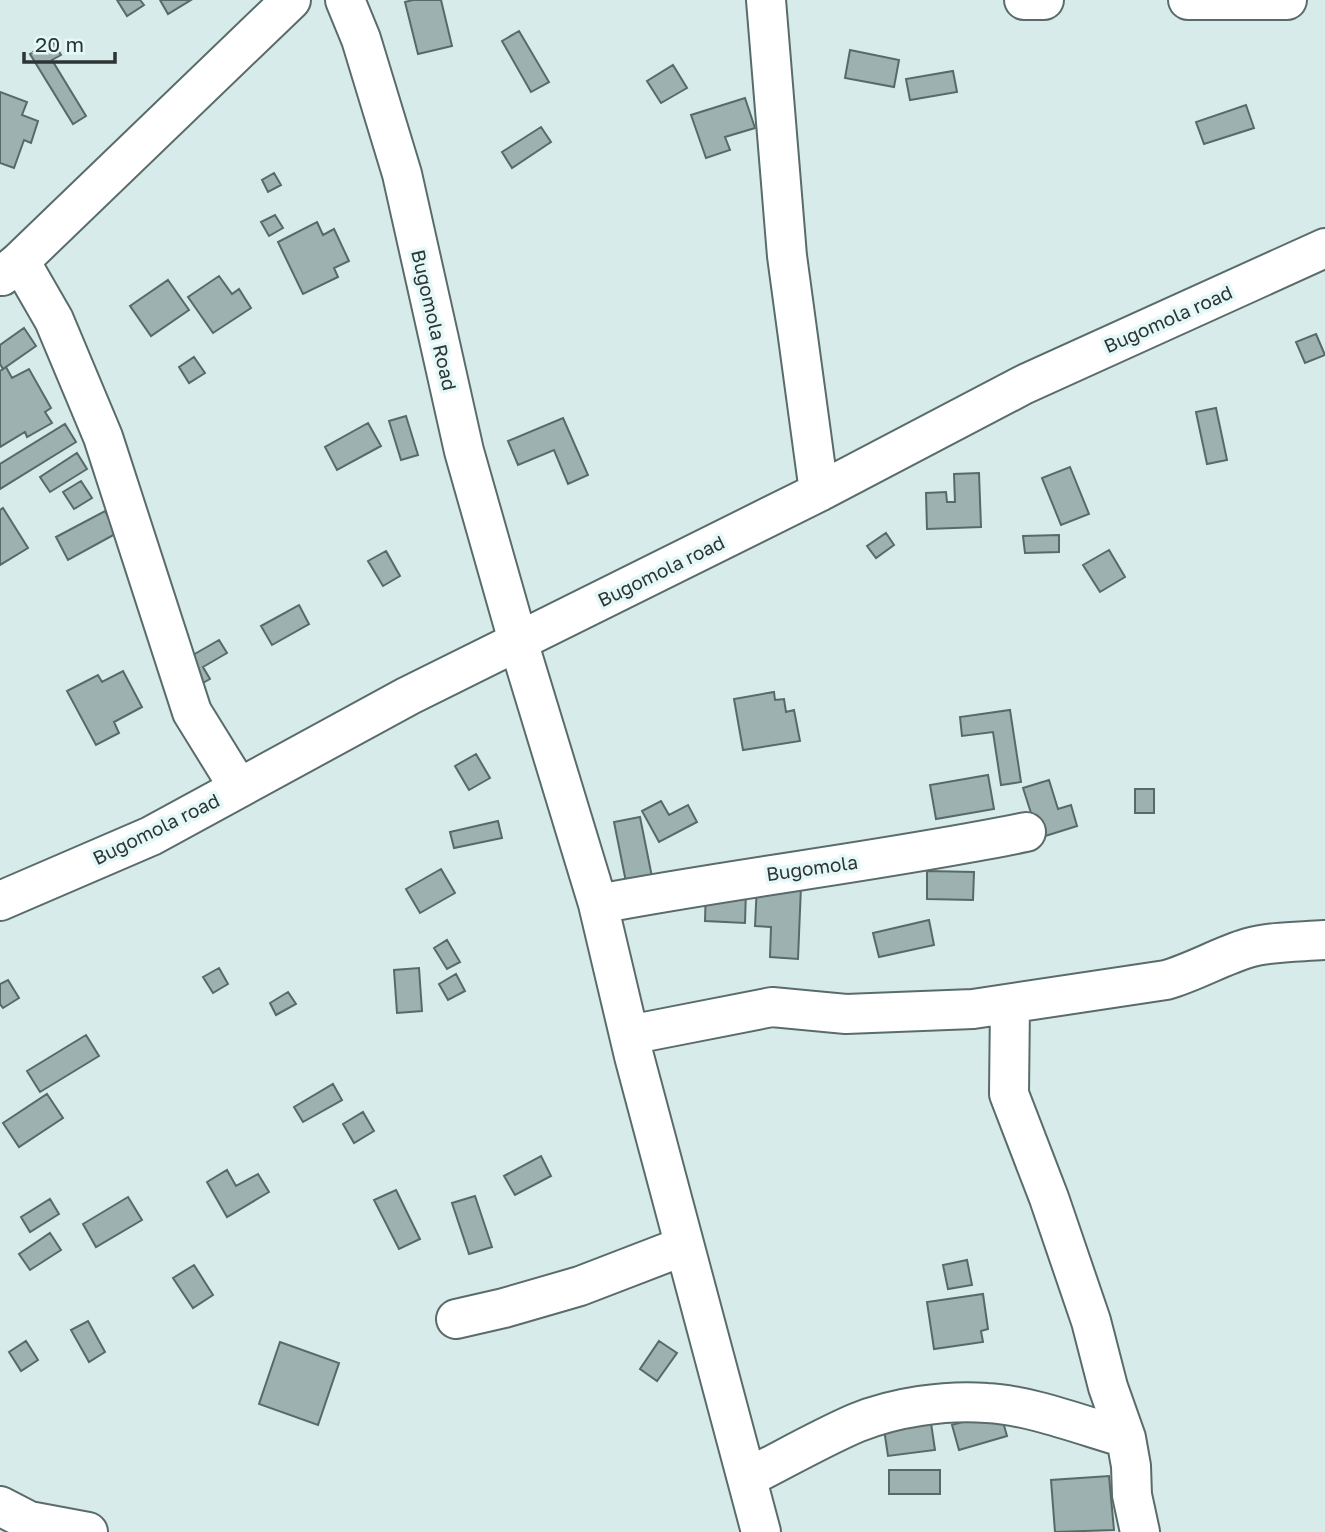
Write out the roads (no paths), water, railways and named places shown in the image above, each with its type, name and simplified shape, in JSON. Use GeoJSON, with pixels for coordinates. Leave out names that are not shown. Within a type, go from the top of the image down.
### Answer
{"type":"FeatureCollection","features":[{"type":"Feature","properties":{"kind":"street"},"geometry":{"type":"LineString","coordinates":[[239,788],[192,712],[172,643],[103,437],[54,320],[10,269],[291,0]]}},
{"type":"Feature","properties":{"kind":"street","name":"Bugomola Road"},"geometry":{"type":"LineString","coordinates":[[345,0],[361,40],[402,173],[464,451],[517,641],[598,904],[629,1035],[761,1532]]}},
{"type":"Feature","properties":{"kind":"street"},"geometry":{"type":"LineString","coordinates":[[766,0],[787,256],[819,492]]}},
{"type":"Feature","properties":{"kind":"street"},"geometry":{"type":"LineString","coordinates":[[1024,0],[1044,0]]}},
{"type":"Feature","properties":{"kind":"street"},"geometry":{"type":"LineString","coordinates":[[1188,0],[1287,0]]}},
{"type":"Feature","properties":{"kind":"street","name":"Bugomola road"},"geometry":{"type":"LineString","coordinates":[[0,901],[151,836],[408,696],[819,492],[1023,385],[1325,248]]}},
{"type":"Feature","properties":{"kind":"street","name":"Bugomola"},"geometry":{"type":"LineString","coordinates":[[598,904],[702,884],[936,850],[1027,832]]}},
{"type":"Feature","properties":{"kind":"street"},"geometry":{"type":"LineString","coordinates":[[629,1035],[772,1007],[872,1014],[973,1009],[1010,1004],[1166,980],[1191,973],[1245,949],[1265,944],[1325,940]]}},
{"type":"Feature","properties":{"kind":"street"},"geometry":{"type":"LineString","coordinates":[[1010,1004],[1009,1094],[1049,1198],[1091,1321],[1108,1387],[1126,1438],[1132,1495],[1140,1532]]}},
{"type":"Feature","properties":{"kind":"street"},"geometry":{"type":"LineString","coordinates":[[456,1319],[580,1286],[684,1246]]}},
{"type":"Feature","properties":{"kind":"street"},"geometry":{"type":"LineString","coordinates":[[747,1478],[857,1423],[896,1411],[952,1403],[988,1403],[1017,1407],[1126,1438]]}},
{"type":"Feature","properties":{"kind":"street"},"geometry":{"type":"LineString","coordinates":[[0,1506],[29,1521],[88,1532]]}}]}
